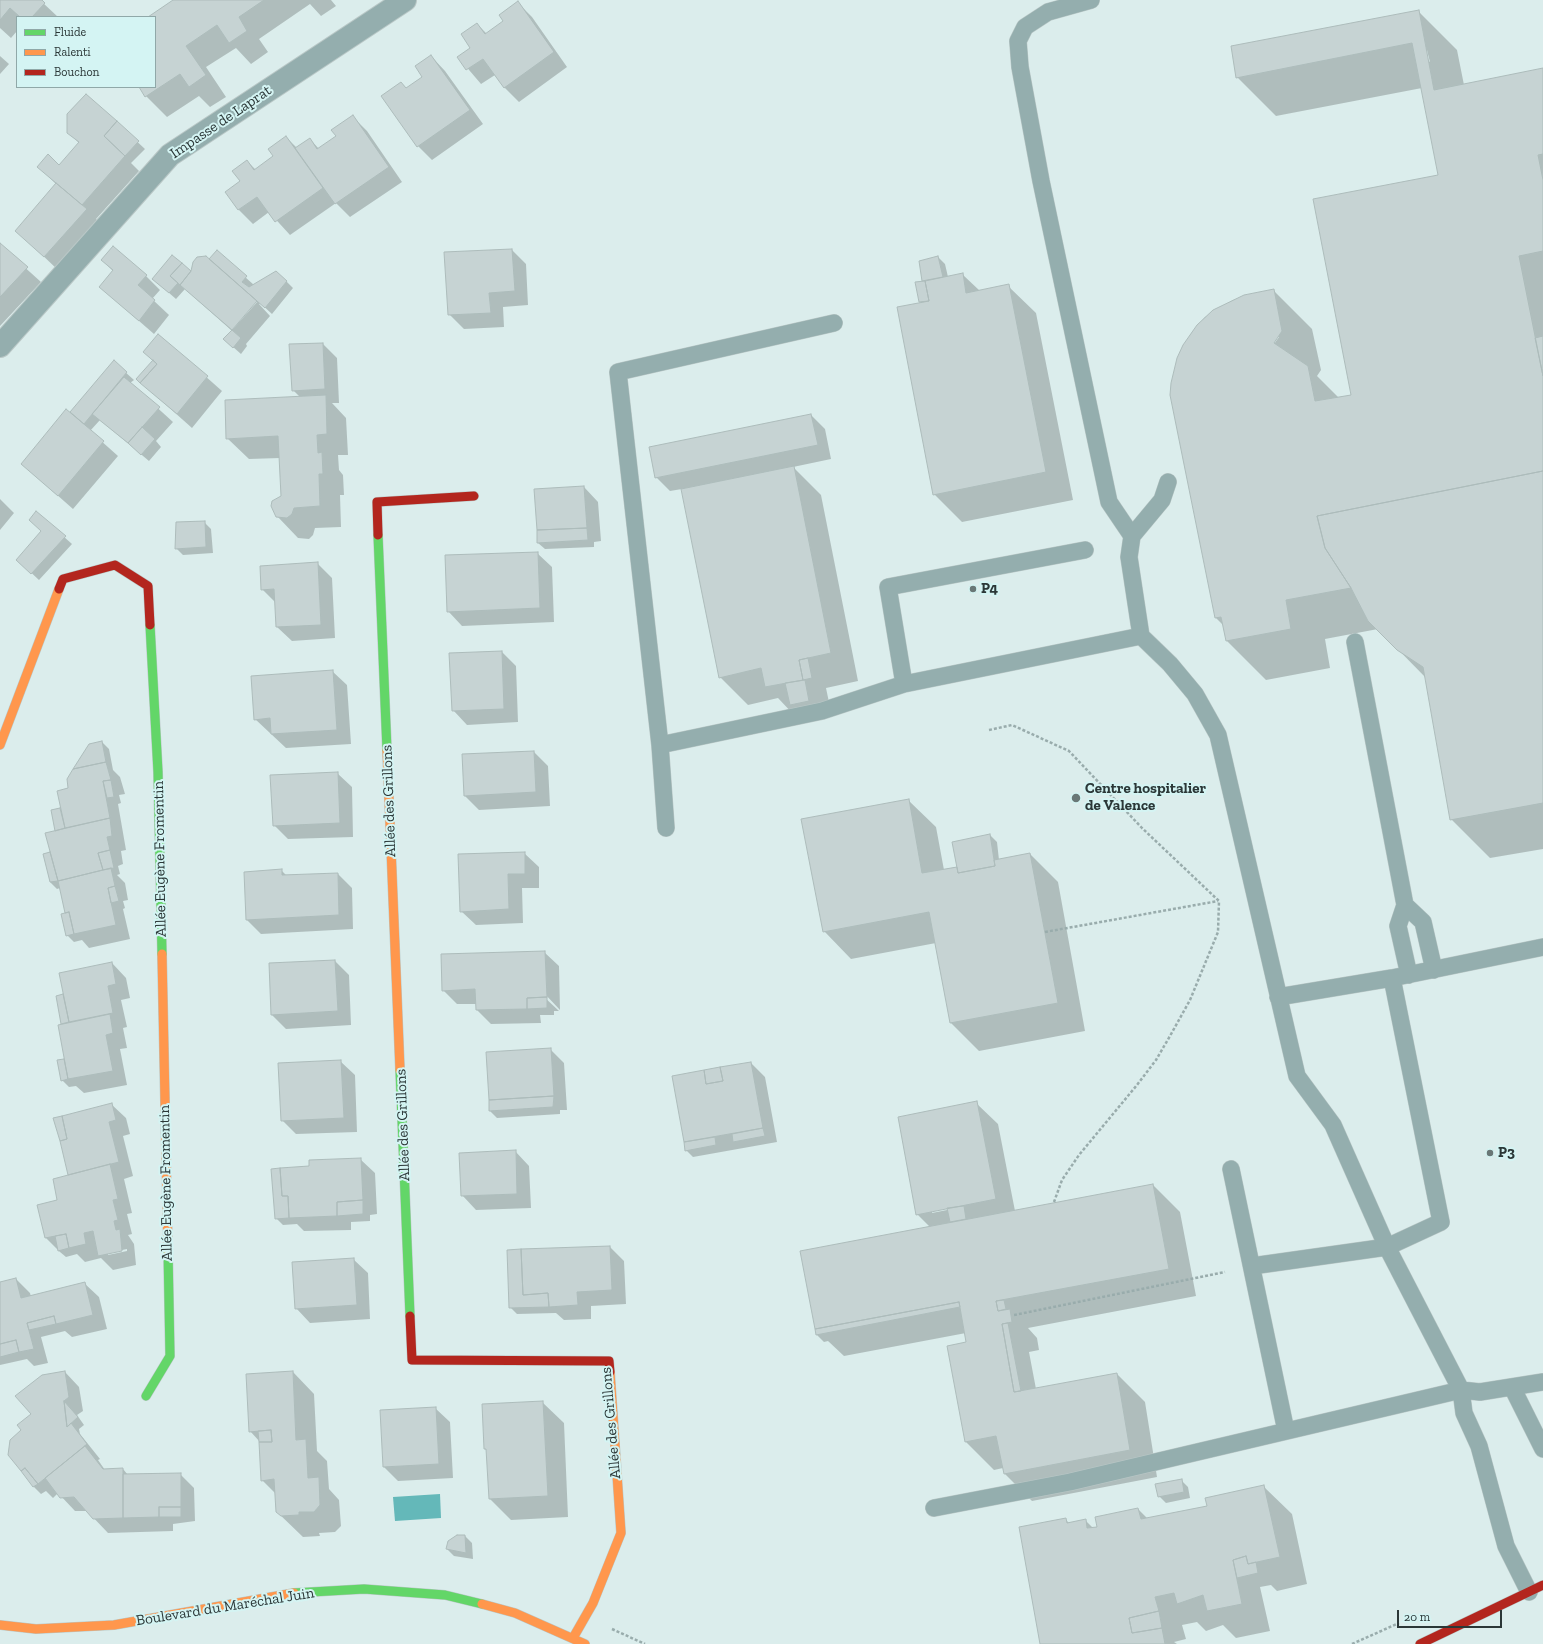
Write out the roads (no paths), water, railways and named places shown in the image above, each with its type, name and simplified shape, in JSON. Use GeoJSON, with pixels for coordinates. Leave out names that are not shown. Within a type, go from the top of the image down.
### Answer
{"type":"FeatureCollection","features":[{"type":"Feature","properties":{"kind":"street","name":"Impasse de Laprat"},"geometry":{"type":"LineString","coordinates":[[0,346],[170,155],[405,0]]}},
{"type":"Feature","properties":{"kind":"street","name":"Allée des Grillons"},"geometry":{"type":"LineString","coordinates":[[474,496],[377,502],[412,1360],[608,1361],[621,1533],[593,1603],[573,1638]]}},
{"type":"Feature","properties":{"kind":"street","name":"Allée Eugène Fromentin"},"geometry":{"type":"LineString","coordinates":[[0,745],[63,579],[115,565],[148,586],[158,772],[170,1356],[146,1396]]}},
{"type":"Feature","properties":{"kind":"street","name":"Boulevard du Maréchal Juin"},"geometry":{"type":"LineString","coordinates":[[0,1625],[36,1629],[114,1625],[294,1593],[364,1588],[445,1595],[515,1613],[586,1644]]}},
{"type":"Feature","properties":{"kind":"street"},"geometry":{"type":"LineString","coordinates":[[1420,1644],[1536,1589]]}},
{"type":"Feature","properties":{"kind":"lane"},"geometry":{"type":"LineString","coordinates":[[1092,0],[1048,12],[1025,27],[1018,41],[1020,67],[1041,181],[1109,502],[1132,536]]}},
{"type":"Feature","properties":{"kind":"lane"},"geometry":{"type":"LineString","coordinates":[[666,828],[660,745],[618,372],[834,323]]}},
{"type":"Feature","properties":{"kind":"lane"},"geometry":{"type":"LineString","coordinates":[[1168,482],[1162,500],[1132,536],[1128,557],[1141,636],[1170,664],[1195,694],[1218,735],[1297,1076],[1333,1125],[1387,1247],[1461,1390],[1464,1413],[1479,1446],[1506,1546],[1536,1589]]}},
{"type":"Feature","properties":{"kind":"lane"},"geometry":{"type":"LineString","coordinates":[[904,684],[888,587],[1085,550]]}},
{"type":"Feature","properties":{"kind":"lane"},"geometry":{"type":"LineString","coordinates":[[660,745],[822,712],[904,684],[1141,636]]}},
{"type":"Feature","properties":{"kind":"lane"},"geometry":{"type":"LineString","coordinates":[[1355,642],[1405,905],[1398,926],[1409,974]]}},
{"type":"Feature","properties":{"kind":"lane"},"geometry":{"type":"LineString","coordinates":[[1405,905],[1422,922],[1434,970]]}},
{"type":"Feature","properties":{"kind":"lane"},"geometry":{"type":"LineString","coordinates":[[1278,997],[1392,978],[1543,947]]}},
{"type":"Feature","properties":{"kind":"lane"},"geometry":{"type":"LineString","coordinates":[[1252,1266],[1387,1247],[1441,1222],[1392,978]]}},
{"type":"Feature","properties":{"kind":"lane"},"geometry":{"type":"LineString","coordinates":[[1231,1170],[1286,1431]]}},
{"type":"Feature","properties":{"kind":"lane"},"geometry":{"type":"LineString","coordinates":[[934,1508],[1070,1482],[1461,1390],[1480,1392],[1543,1382]]}},
{"type":"Feature","properties":{"kind":"lane"},"geometry":{"type":"LineString","coordinates":[[1512,1387],[1543,1449]]}},
{"type":"Feature","properties":{"kind":"water"},"geometry":{"type":"Polygon","coordinates":[[[440,1494],[441,1518],[395,1521],[393,1497],[440,1494]]]}},
{"type":"Feature","properties":{"kind":"place","name":"P4"},"geometry":{"type":"Point","coordinates":[973,589]}},
{"type":"Feature","properties":{"kind":"place","name":"Centre hospitalier de Valence"},"geometry":{"type":"Point","coordinates":[1076,798]}},
{"type":"Feature","properties":{"kind":"place","name":"P3"},"geometry":{"type":"Point","coordinates":[1490,1153]}}]}
